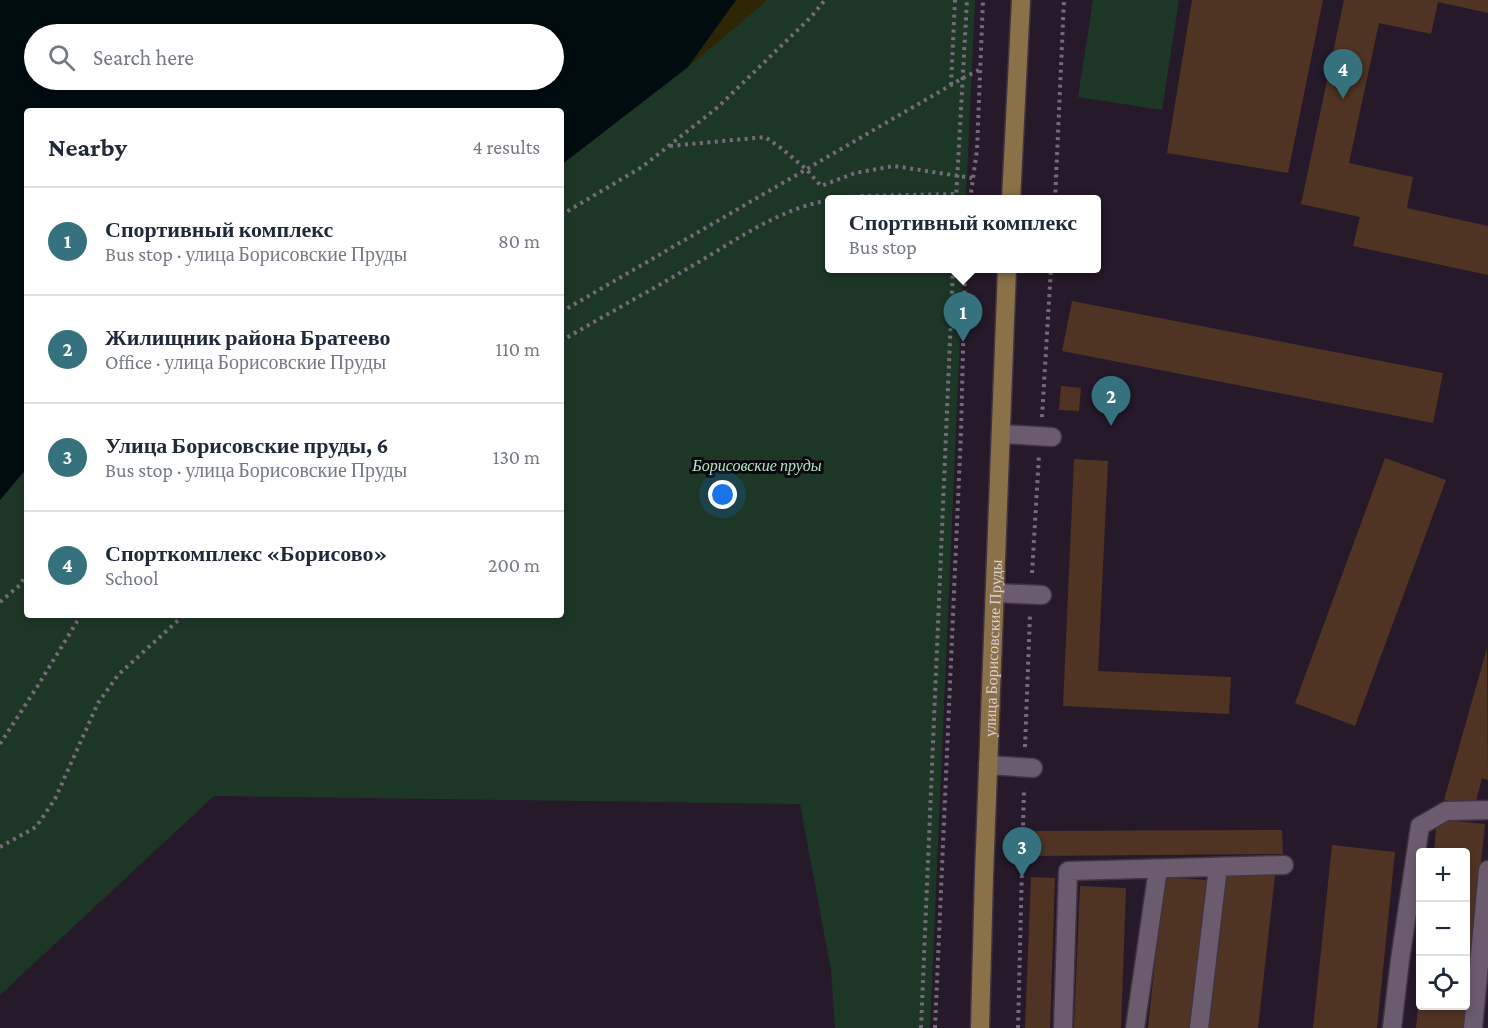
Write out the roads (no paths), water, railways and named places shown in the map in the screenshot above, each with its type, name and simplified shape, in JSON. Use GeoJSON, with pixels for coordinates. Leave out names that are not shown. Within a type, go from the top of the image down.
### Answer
{"type":"FeatureCollection","features":[{"type":"Feature","properties":{"kind":"main road"},"geometry":{"type":"LineString","coordinates":[[1011,195],[1021,0]]}},
{"type":"Feature","properties":{"kind":"main road","name":"улица Борисовские Пруды"},"geometry":{"type":"LineString","coordinates":[[980,1028],[1007,273]]}},
{"type":"Feature","properties":{"kind":"lane"},"geometry":{"type":"LineString","coordinates":[[1002,434],[1046,436]]}},
{"type":"Feature","properties":{"kind":"lane"},"geometry":{"type":"LineString","coordinates":[[996,593],[1037,595]]}},
{"type":"Feature","properties":{"kind":"lane"},"geometry":{"type":"LineString","coordinates":[[988,765],[1028,768]]}},
{"type":"Feature","properties":{"kind":"lane"},"geometry":{"type":"LineString","coordinates":[[1392,1028],[1420,826],[1446,812],[1488,810]]}},
{"type":"Feature","properties":{"kind":"lane"},"geometry":{"type":"LineString","coordinates":[[1063,1028],[1068,871],[1284,865]]}},
{"type":"Feature","properties":{"kind":"lane"},"geometry":{"type":"LineString","coordinates":[[1199,1028],[1218,867]]}},
{"type":"Feature","properties":{"kind":"lane"},"geometry":{"type":"LineString","coordinates":[[1135,1028],[1158,868]]}},
{"type":"Feature","properties":{"kind":"lane"},"geometry":{"type":"LineString","coordinates":[[1473,1028],[1488,870]]}},
{"type":"Feature","properties":{"kind":"place","name":"Спорткомплекс «Борисово»"},"geometry":{"type":"Point","coordinates":[1343,99]}},
{"type":"Feature","properties":{"kind":"place","name":"Спортивный комплекс"},"geometry":{"type":"Point","coordinates":[963,342]}},
{"type":"Feature","properties":{"kind":"place","name":"Жилищник района Братеево"},"geometry":{"type":"Point","coordinates":[1111,426]}},
{"type":"Feature","properties":{"kind":"place","name":"Улица Борисовские пруды, 6"},"geometry":{"type":"Point","coordinates":[1022,877]}},
{"type":"Feature","properties":{"kind":"park label","name":"Борисовские пруды"},"geometry":{"type":"Point","coordinates":[757,465]}}]}
